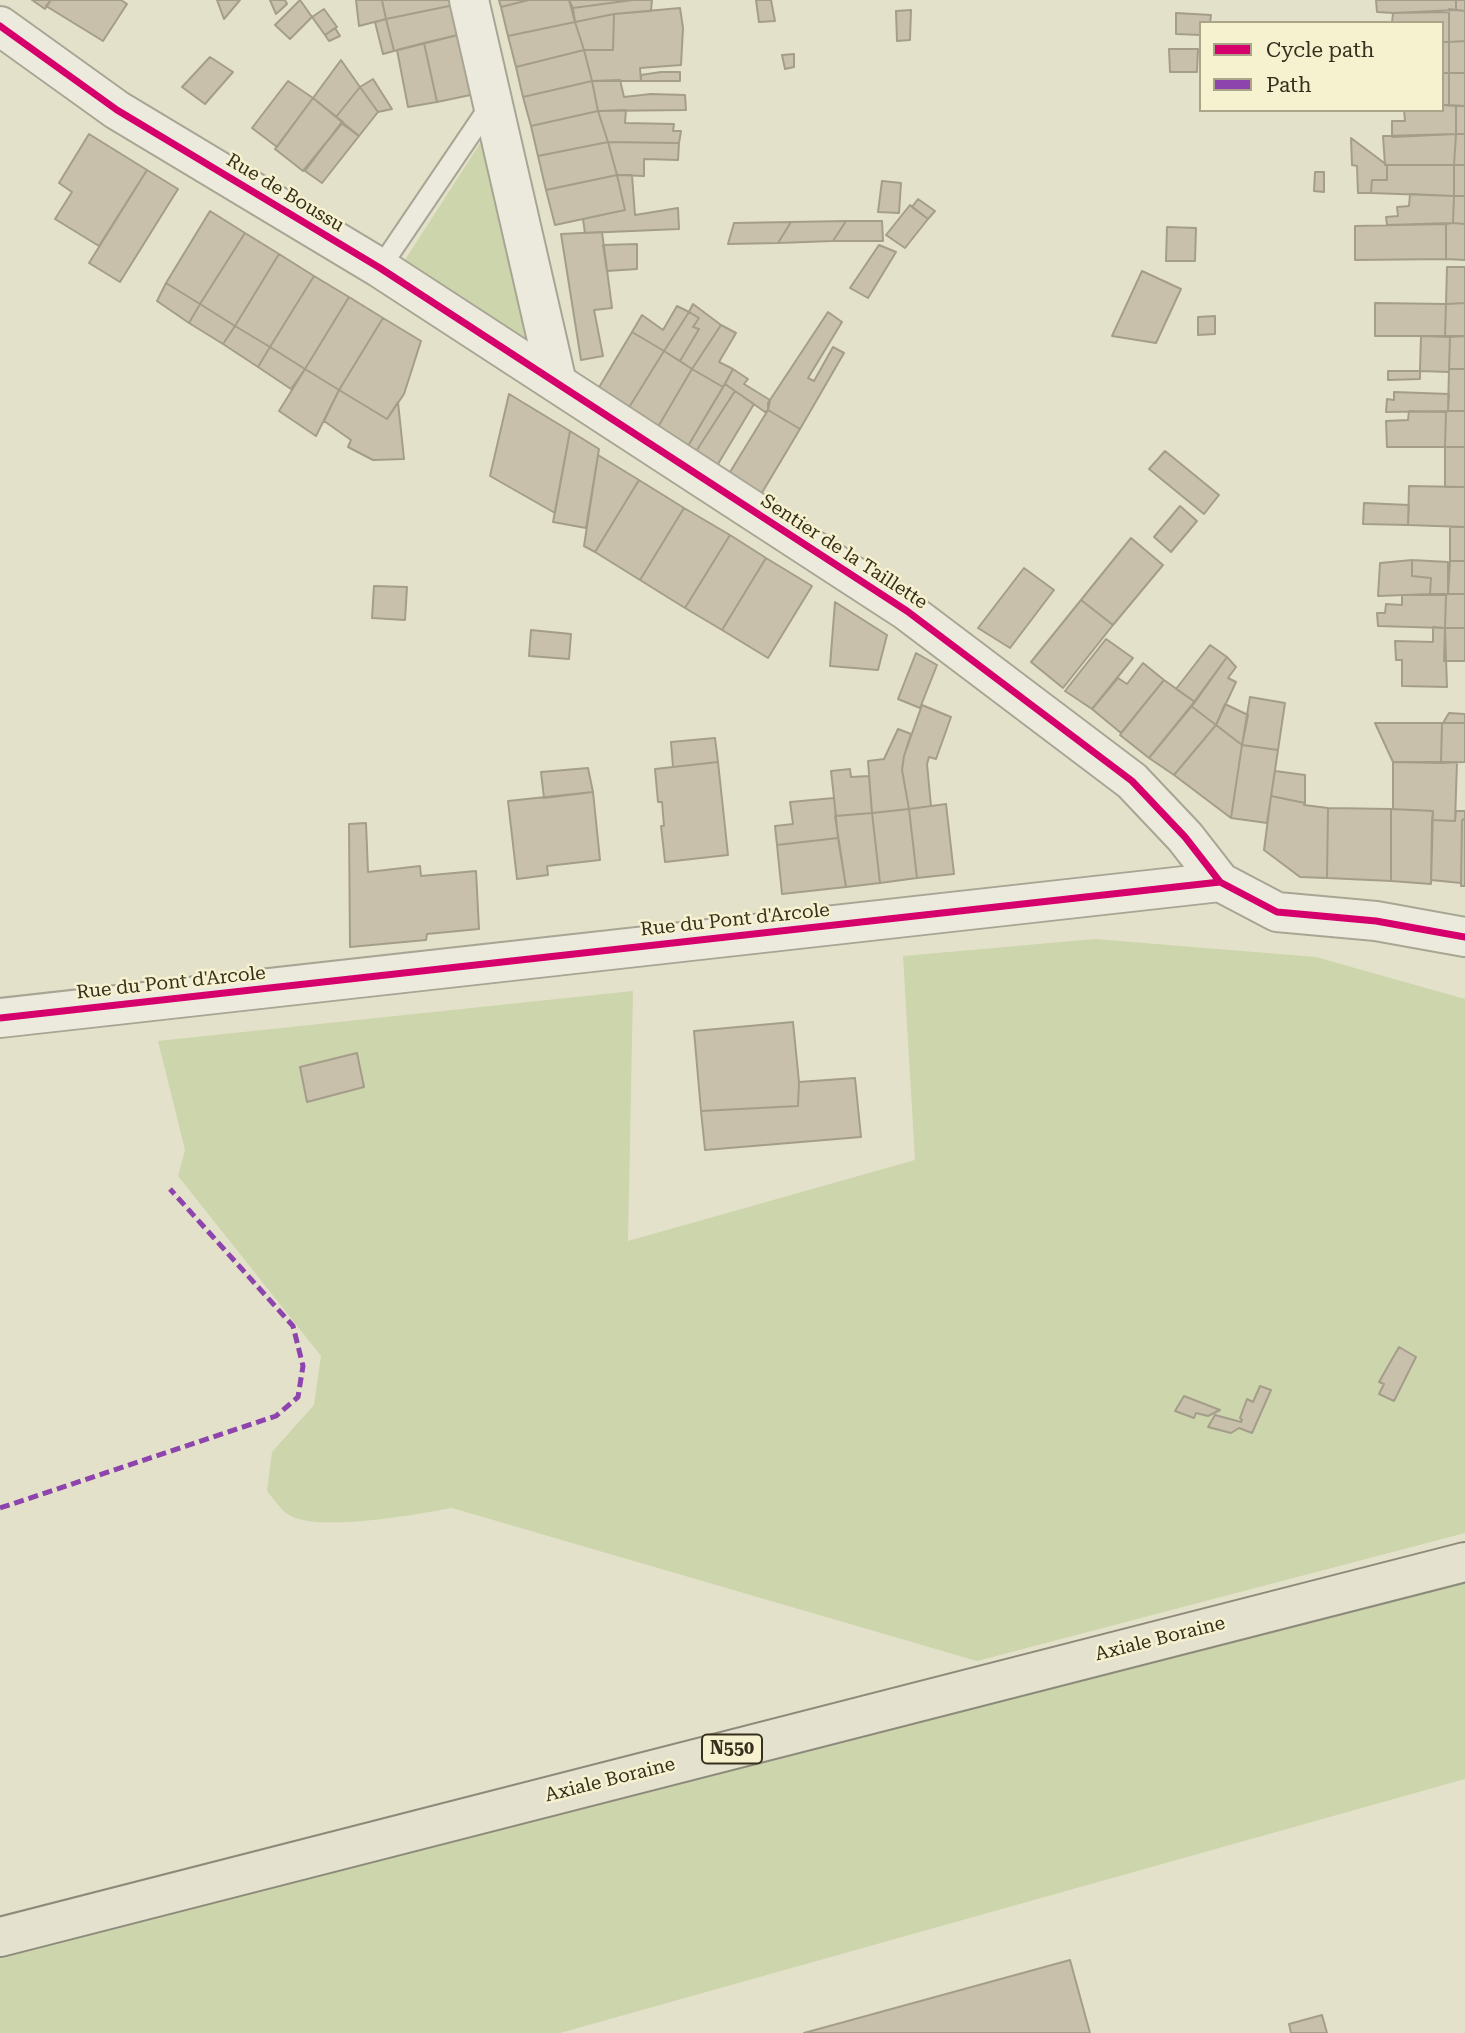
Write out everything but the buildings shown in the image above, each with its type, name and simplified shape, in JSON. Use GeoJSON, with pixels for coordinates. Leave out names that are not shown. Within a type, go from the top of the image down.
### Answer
{"type":"FeatureCollection","features":[{"type":"Feature","properties":{"kind":"main road","name":"Axiale Boraine"},"geometry":{"type":"LineString","coordinates":[[0,1937],[1465,1562]]}},
{"type":"Feature","properties":{"kind":"street"},"geometry":{"type":"LineString","coordinates":[[469,0],[557,383]]}},
{"type":"Feature","properties":{"kind":"street","name":"Rue de Boussu"},"geometry":{"type":"LineString","coordinates":[[0,26],[117,110],[380,268],[557,383]]}},
{"type":"Feature","properties":{"kind":"street","name":"Sentier de la Taillette"},"geometry":{"type":"LineString","coordinates":[[557,383],[907,611],[1132,781],[1185,837],[1220,882]]}},
{"type":"Feature","properties":{"kind":"street"},"geometry":{"type":"LineString","coordinates":[[1220,882],[1276,912],[1376,921],[1465,937]]}},
{"type":"Feature","properties":{"kind":"street","name":"Rue du Pont d'Arcole"},"geometry":{"type":"LineString","coordinates":[[2,1011],[1220,882]]}},
{"type":"Feature","properties":{"kind":"lane"},"geometry":{"type":"LineString","coordinates":[[380,268],[493,100]]}},
{"type":"Feature","properties":{"kind":"green space"},"geometry":{"type":"Polygon","coordinates":[[[497,117],[557,383],[394,277],[497,117]]]}},
{"type":"Feature","properties":{"kind":"green space"},"geometry":{"type":"Polygon","coordinates":[[[1095,939],[1316,957],[1465,999],[1465,1533],[977,1661],[452,1508],[369,1520],[322,1522],[289,1515],[267,1491],[272,1452],[314,1405],[321,1356],[178,1176],[185,1150],[158,1041],[633,991],[628,1241],[915,1160],[903,956],[1095,939]]]}},
{"type":"Feature","properties":{"kind":"green space"},"geometry":{"type":"Polygon","coordinates":[[[1465,1564],[1465,1779],[560,2033],[0,2033],[0,1938],[1465,1564]]]}},
{"type":"Feature","properties":{"kind":"marked path"},"geometry":{"type":"LineString","coordinates":[[0,1508],[276,1416],[298,1397],[303,1366],[293,1326],[170,1189]]}},
{"type":"Feature","properties":{"kind":"cycle path"},"geometry":{"type":"LineString","coordinates":[[0,26],[117,110],[380,268],[907,611],[1132,781],[1185,837],[1220,882]]}},
{"type":"Feature","properties":{"kind":"cycle path"},"geometry":{"type":"LineString","coordinates":[[0,1018],[1220,882],[1277,912],[1376,921],[1465,937]]}}]}
